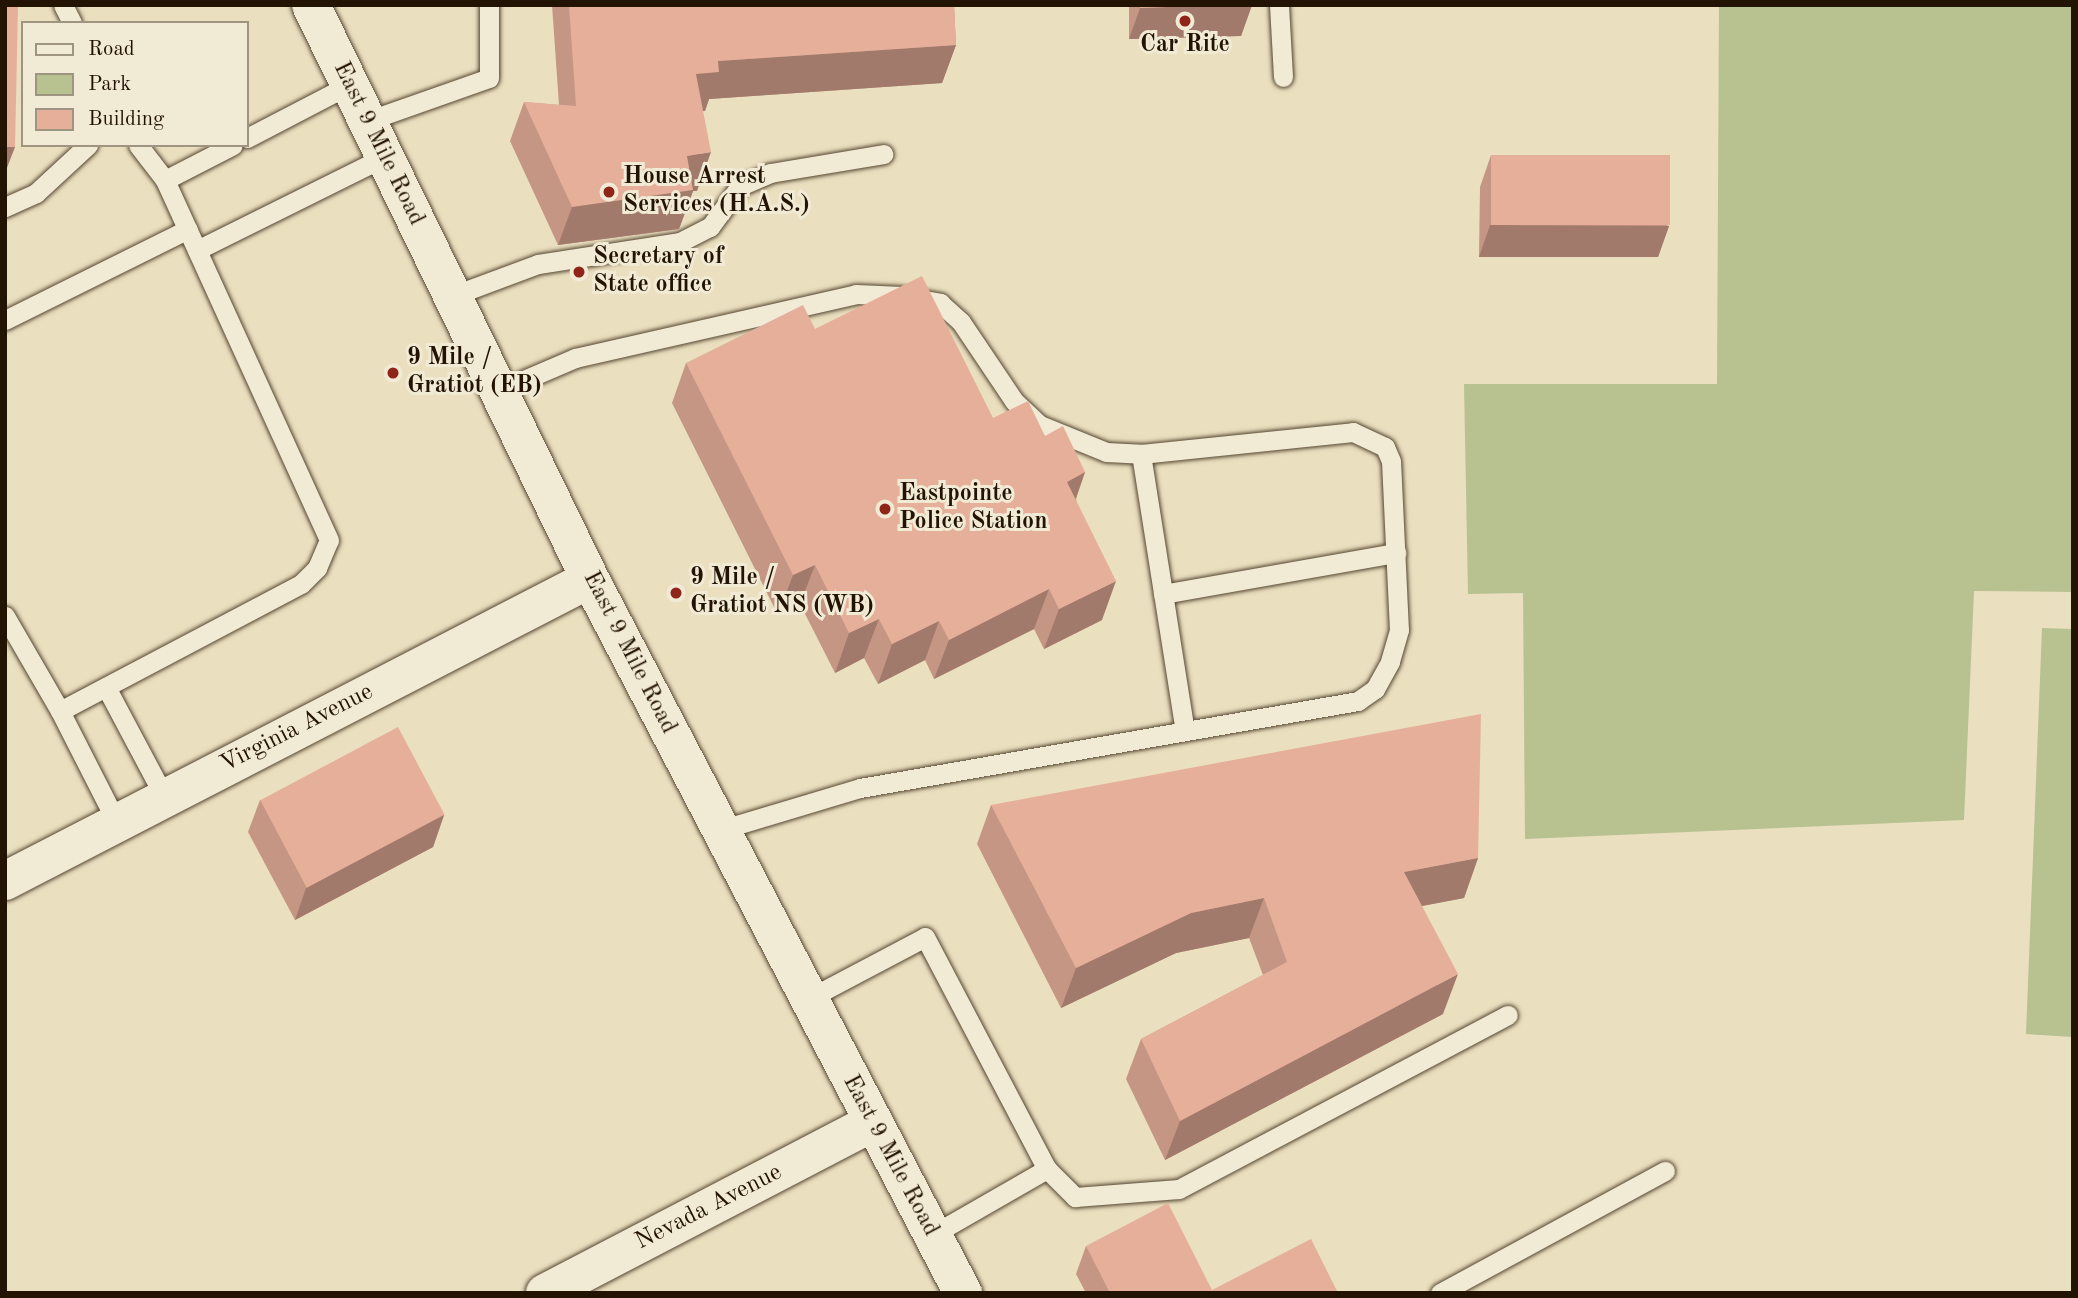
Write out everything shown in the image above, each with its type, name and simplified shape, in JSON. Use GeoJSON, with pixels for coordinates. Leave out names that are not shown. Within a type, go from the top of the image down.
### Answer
{"type":"FeatureCollection","features":[{"type":"Feature","properties":{"kind":"main road","name":"East 9 Mile Road"},"geometry":{"type":"LineString","coordinates":[[311,5],[590,579],[963,1293]]}},
{"type":"Feature","properties":{"kind":"main road","name":"Virginia Avenue"},"geometry":{"type":"LineString","coordinates":[[5,881],[590,579]]}},
{"type":"Feature","properties":{"kind":"main road","name":"Nevada Avenue"},"geometry":{"type":"LineString","coordinates":[[545,1293],[872,1123]]}},
{"type":"Feature","properties":{"kind":"lane"},"geometry":{"type":"LineString","coordinates":[[64,5],[71,21]]}},
{"type":"Feature","properties":{"kind":"lane"},"geometry":{"type":"LineString","coordinates":[[367,121],[489,78],[489,5]]}},
{"type":"Feature","properties":{"kind":"lane"},"geometry":{"type":"LineString","coordinates":[[1279,5],[1283,77]]}},
{"type":"Feature","properties":{"kind":"lane"},"geometry":{"type":"LineString","coordinates":[[248,137],[349,85]]}},
{"type":"Feature","properties":{"kind":"lane"},"geometry":{"type":"LineString","coordinates":[[5,207],[36,193],[86,147]]}},
{"type":"Feature","properties":{"kind":"lane"},"geometry":{"type":"LineString","coordinates":[[60,711],[301,584],[317,568],[329,540],[165,180],[140,147]]}},
{"type":"Feature","properties":{"kind":"lane"},"geometry":{"type":"LineString","coordinates":[[165,180],[229,147]]}},
{"type":"Feature","properties":{"kind":"lane"},"geometry":{"type":"LineString","coordinates":[[452,296],[538,264],[680,242],[710,228],[740,186],[769,173],[883,155]]}},
{"type":"Feature","properties":{"kind":"lane"},"geometry":{"type":"LineString","coordinates":[[197,250],[384,157]]}},
{"type":"Feature","properties":{"kind":"lane"},"geometry":{"type":"LineString","coordinates":[[5,320],[188,229]]}},
{"type":"Feature","properties":{"kind":"lane"},"geometry":{"type":"LineString","coordinates":[[498,391],[588,355],[856,294],[902,296],[940,303],[961,322],[1014,401],[1040,425],[1106,452],[1141,454],[1353,432],[1371,437],[1384,447],[1391,461],[1399,630],[1390,662],[1376,690],[1358,701],[860,788],[720,830]]}},
{"type":"Feature","properties":{"kind":"lane"},"geometry":{"type":"LineString","coordinates":[[1141,454],[1185,731]]}},
{"type":"Feature","properties":{"kind":"lane"},"geometry":{"type":"LineString","coordinates":[[1163,594],[1396,553]]}},
{"type":"Feature","properties":{"kind":"lane"},"geometry":{"type":"LineString","coordinates":[[5,616],[60,711],[117,823]]}},
{"type":"Feature","properties":{"kind":"lane"},"geometry":{"type":"LineString","coordinates":[[106,687],[165,798]]}},
{"type":"Feature","properties":{"kind":"lane"},"geometry":{"type":"LineString","coordinates":[[808,999],[925,937],[1046,1169],[1075,1197],[1179,1189],[1508,1015]]}},
{"type":"Feature","properties":{"kind":"lane"},"geometry":{"type":"LineString","coordinates":[[932,1235],[1046,1169]]}},
{"type":"Feature","properties":{"kind":"lane"},"geometry":{"type":"LineString","coordinates":[[1440,1293],[1665,1171]]}},
{"type":"Feature","properties":{"kind":"green space"},"geometry":{"type":"Polygon","coordinates":[[[1719,5],[2073,5],[2073,592],[1974,591],[1964,820],[1525,839],[1523,593],[1468,594],[1464,384],[1717,384],[1719,5]]]}},
{"type":"Feature","properties":{"kind":"green space"},"geometry":{"type":"Polygon","coordinates":[[[2042,628],[2073,629],[2073,1037],[2026,1034],[2042,628]]]}},
{"type":"Feature","properties":{"kind":"building"},"geometry":{"type":"Polygon","coordinates":[[[5,5],[18,5],[15,147],[5,147],[5,5]]]}},
{"type":"Feature","properties":{"kind":"building"},"geometry":{"type":"Polygon","coordinates":[[[569,5],[954,5],[956,45],[718,61],[719,72],[696,74],[711,152],[687,156],[693,190],[572,207],[524,102],[576,106],[569,5]]]}},
{"type":"Feature","properties":{"kind":"building"},"geometry":{"type":"Polygon","coordinates":[[[1140,5],[1222,5],[1140,8],[1140,5]]]}},
{"type":"Feature","properties":{"kind":"building"},"geometry":{"type":"Polygon","coordinates":[[[1491,155],[1670,155],[1670,225],[1491,225],[1491,155]]]}},
{"type":"Feature","properties":{"kind":"building"},"geometry":{"type":"Polygon","coordinates":[[[922,276],[993,418],[1028,401],[1045,436],[1063,426],[1085,472],[1067,482],[1116,581],[1059,609],[1049,589],[949,640],[939,621],[892,644],[879,619],[849,633],[815,565],[793,575],[686,363],[803,305],[815,329],[922,276]]]}},
{"type":"Feature","properties":{"kind":"building"},"geometry":{"type":"Polygon","coordinates":[[[1481,714],[1478,858],[1404,872],[1458,974],[1180,1121],[1141,1039],[1287,962],[1264,898],[1191,913],[1076,968],[991,805],[1481,714]]]}},
{"type":"Feature","properties":{"kind":"building"},"geometry":{"type":"Polygon","coordinates":[[[398,727],[444,814],[307,888],[260,800],[398,727]]]}},
{"type":"Feature","properties":{"kind":"building"},"geometry":{"type":"Polygon","coordinates":[[[1168,1203],[1212,1290],[1311,1239],[1338,1293],[1110,1293],[1086,1246],[1168,1203]]]}},
{"type":"Feature","properties":{"kind":"place","name":"Car Rite"},"geometry":{"type":"Point","coordinates":[1185,21]}},
{"type":"Feature","properties":{"kind":"place","name":"House Arrest Services (H.A.S.)"},"geometry":{"type":"Point","coordinates":[609,192]}},
{"type":"Feature","properties":{"kind":"place","name":"Secretary of State office"},"geometry":{"type":"Point","coordinates":[579,272]}},
{"type":"Feature","properties":{"kind":"place","name":"9 Mile / Gratiot (EB)"},"geometry":{"type":"Point","coordinates":[393,373]}},
{"type":"Feature","properties":{"kind":"place","name":"Eastpointe Police Station"},"geometry":{"type":"Point","coordinates":[885,509]}},
{"type":"Feature","properties":{"kind":"place","name":"9 Mile / Gratiot NS (WB)"},"geometry":{"type":"Point","coordinates":[676,593]}}]}
